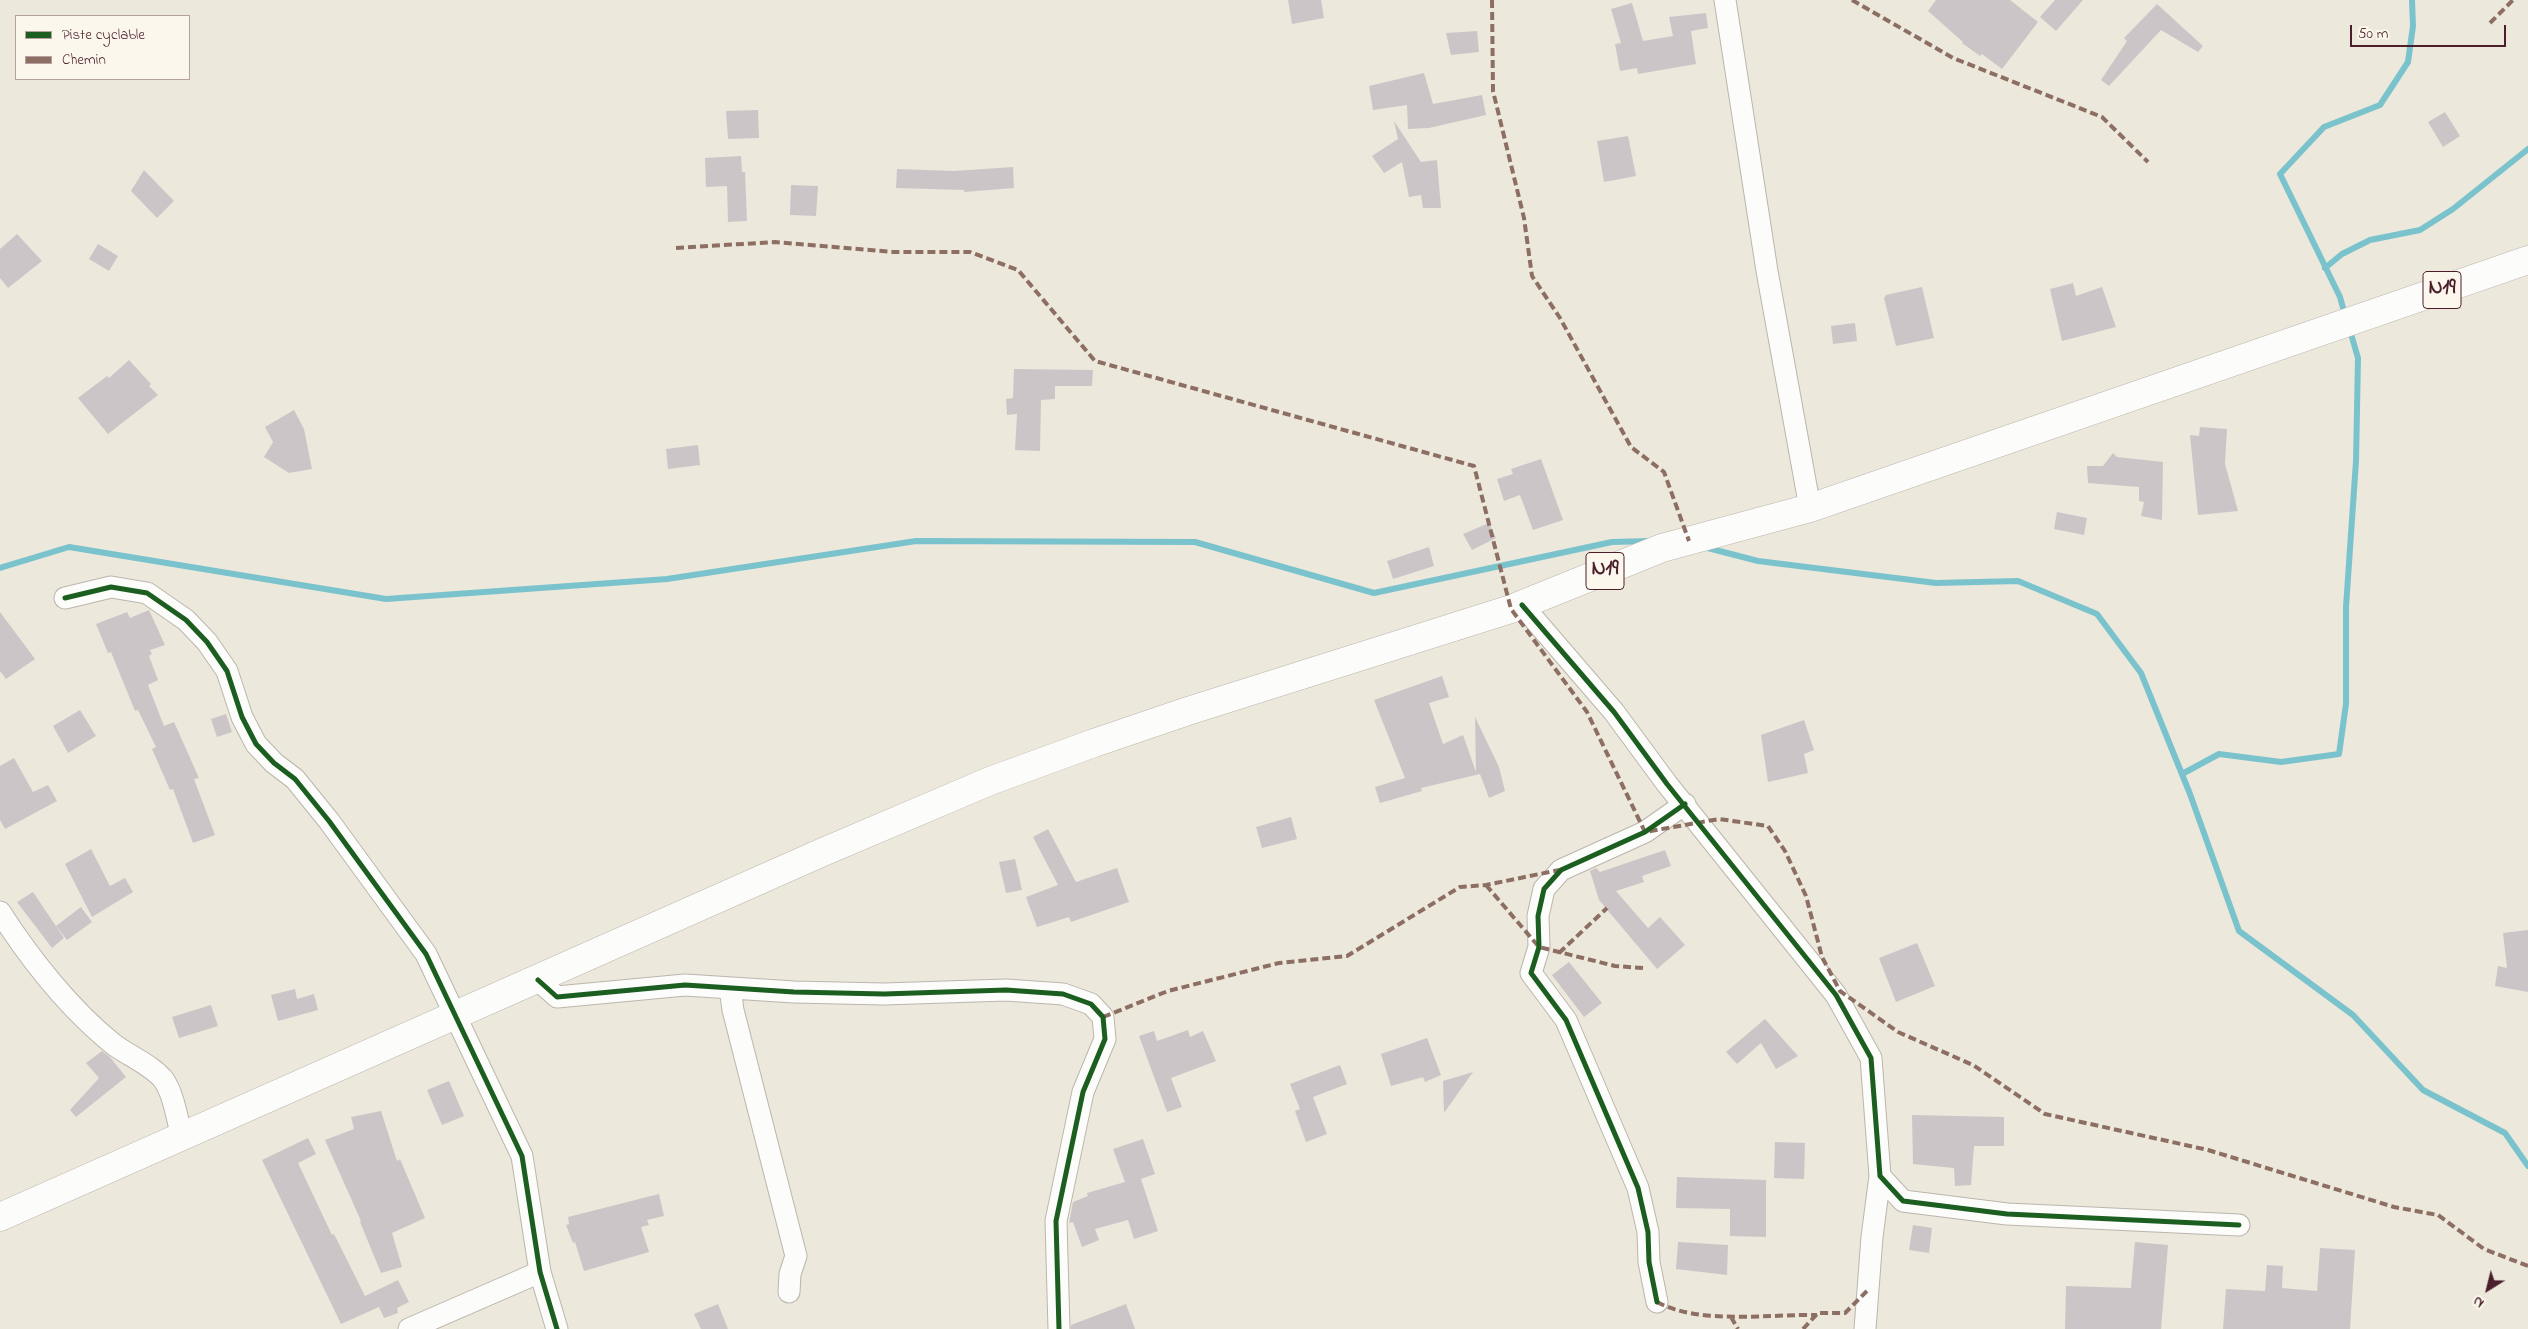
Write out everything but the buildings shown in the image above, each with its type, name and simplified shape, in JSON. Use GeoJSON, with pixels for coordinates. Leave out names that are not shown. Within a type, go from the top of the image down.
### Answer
{"type":"FeatureCollection","features":[{"type":"Feature","properties":{"kind":"main road","name":"N19"},"geometry":{"type":"LineString","coordinates":[[0,1217],[455,1017],[823,852],[999,778],[1094,742],[1522,604],[1662,548],[1810,508],[2528,260]]}},
{"type":"Feature","properties":{"kind":"street"},"geometry":{"type":"LineString","coordinates":[[1725,0],[1767,271],[1810,508]]}},
{"type":"Feature","properties":{"kind":"street"},"geometry":{"type":"LineString","coordinates":[[65,598],[112,587],[147,593],[186,620],[207,642],[228,671],[242,717],[256,744],[274,763],[294,779],[390,902],[426,954],[522,1156],[540,1272],[557,1329]]}},
{"type":"Feature","properties":{"kind":"street"},"geometry":{"type":"LineString","coordinates":[[1522,604],[1614,712],[1836,995],[1871,1058],[1880,1176],[1872,1237],[1866,1329]]}},
{"type":"Feature","properties":{"kind":"street"},"geometry":{"type":"LineString","coordinates":[[1657,1302],[1649,1262],[1648,1232],[1638,1188],[1566,1020],[1531,973],[1539,947],[1538,916],[1544,889],[1561,870],[1645,832],[1685,804]]}},
{"type":"Feature","properties":{"kind":"street"},"geometry":{"type":"LineString","coordinates":[[0,912],[24,950],[81,1014],[113,1044],[163,1080],[170,1095],[182,1137]]}},
{"type":"Feature","properties":{"kind":"street"},"geometry":{"type":"LineString","coordinates":[[538,980],[556,997],[685,985],[884,994],[1006,990],[1064,994],[1091,1004],[1103,1017],[1106,1039],[1083,1092],[1056,1221],[1059,1329]]}},
{"type":"Feature","properties":{"kind":"street"},"geometry":{"type":"LineString","coordinates":[[730,988],[733,1010],[796,1256],[790,1274],[788,1292]]}},
{"type":"Feature","properties":{"kind":"street"},"geometry":{"type":"LineString","coordinates":[[1880,1176],[1903,1201],[2007,1214],[2239,1225]]}},
{"type":"Feature","properties":{"kind":"street"},"geometry":{"type":"LineString","coordinates":[[409,1329],[540,1272]]}},
{"type":"Feature","properties":{"kind":"waterway"},"geometry":{"type":"LineString","coordinates":[[2345,315],[2340,297],[2280,174],[2324,127],[2380,105],[2408,62],[2413,26],[2412,0]]}},
{"type":"Feature","properties":{"kind":"waterway"},"geometry":{"type":"LineString","coordinates":[[2325,268],[2342,254],[2370,240],[2420,230],[2453,209],[2528,149]]}},
{"type":"Feature","properties":{"kind":"waterway"},"geometry":{"type":"LineString","coordinates":[[2182,774],[2219,754],[2281,762],[2339,754],[2346,704],[2346,607],[2356,461],[2358,358],[2349,327]]}},
{"type":"Feature","properties":{"kind":"waterway"},"geometry":{"type":"LineString","coordinates":[[0,568],[69,547],[386,599],[667,579],[916,541],[1195,542],[1374,593],[1612,542],[1650,541]]}},
{"type":"Feature","properties":{"kind":"waterway"},"geometry":{"type":"LineString","coordinates":[[1704,547],[1758,561],[1936,583],[2018,581],[2097,614],[2141,673],[2190,794],[2239,931],[2353,1015],[2423,1090],[2505,1133],[2528,1166]]}},
{"type":"Feature","properties":{"kind":"marked path"},"geometry":{"type":"LineString","coordinates":[[1492,0],[1493,91],[1524,218],[1532,276],[1560,318],[1631,447],[1664,472],[1689,541]]}},
{"type":"Feature","properties":{"kind":"marked path"},"geometry":{"type":"LineString","coordinates":[[1852,0],[1953,58],[2102,117],[2148,162]]}},
{"type":"Feature","properties":{"kind":"marked path"},"geometry":{"type":"LineString","coordinates":[[2490,23],[2513,0]]}},
{"type":"Feature","properties":{"kind":"marked path"},"geometry":{"type":"LineString","coordinates":[[676,248],[775,242],[893,252],[970,252],[1018,270],[1095,361],[1474,466],[1511,609],[1587,712],[1645,832],[1719,819],[1768,826],[1785,851],[1806,896],[1822,957],[1840,991],[1898,1032],[1973,1065],[2045,1114],[2208,1150],[2394,1207],[2438,1215],[2484,1249],[2528,1266]]}},
{"type":"Feature","properties":{"kind":"marked path"},"geometry":{"type":"LineString","coordinates":[[1103,1017],[1168,991],[1279,963],[1347,956],[1460,887],[1486,885],[1559,870]]}},
{"type":"Feature","properties":{"kind":"marked path"},"geometry":{"type":"LineString","coordinates":[[1486,885],[1539,947],[1615,966],[1643,968]]}},
{"type":"Feature","properties":{"kind":"marked path"},"geometry":{"type":"LineString","coordinates":[[1559,953],[1607,908]]}},
{"type":"Feature","properties":{"kind":"marked path"},"geometry":{"type":"LineString","coordinates":[[1803,1329],[1818,1313],[1845,1313],[1868,1290]]}},
{"type":"Feature","properties":{"kind":"marked path"},"geometry":{"type":"LineString","coordinates":[[1657,1302],[1693,1314],[1714,1316],[1817,1315]]}},
{"type":"Feature","properties":{"kind":"marked path"},"geometry":{"type":"LineString","coordinates":[[1731,1317],[1738,1329]]}},
{"type":"Feature","properties":{"kind":"cycle path"},"geometry":{"type":"LineString","coordinates":[[65,598],[111,587],[147,593],[186,620],[207,642],[227,671],[242,717],[256,744],[274,763],[295,779],[329,821],[426,954],[522,1156],[540,1272],[557,1329]]}},
{"type":"Feature","properties":{"kind":"cycle path"},"geometry":{"type":"LineString","coordinates":[[1522,605],[1614,712],[1667,784],[1836,995],[1871,1058],[1880,1176],[1903,1201],[2007,1214],[2239,1225]]}},
{"type":"Feature","properties":{"kind":"cycle path"},"geometry":{"type":"LineString","coordinates":[[1657,1302],[1649,1262],[1648,1232],[1638,1188],[1566,1020],[1531,973],[1539,947],[1538,916],[1544,889],[1561,870],[1645,832],[1685,804]]}},
{"type":"Feature","properties":{"kind":"cycle path"},"geometry":{"type":"LineString","coordinates":[[538,980],[557,997],[685,985],[794,992],[884,994],[1006,990],[1063,994],[1091,1004],[1103,1017],[1105,1039],[1083,1092],[1056,1221],[1059,1329]]}}]}
